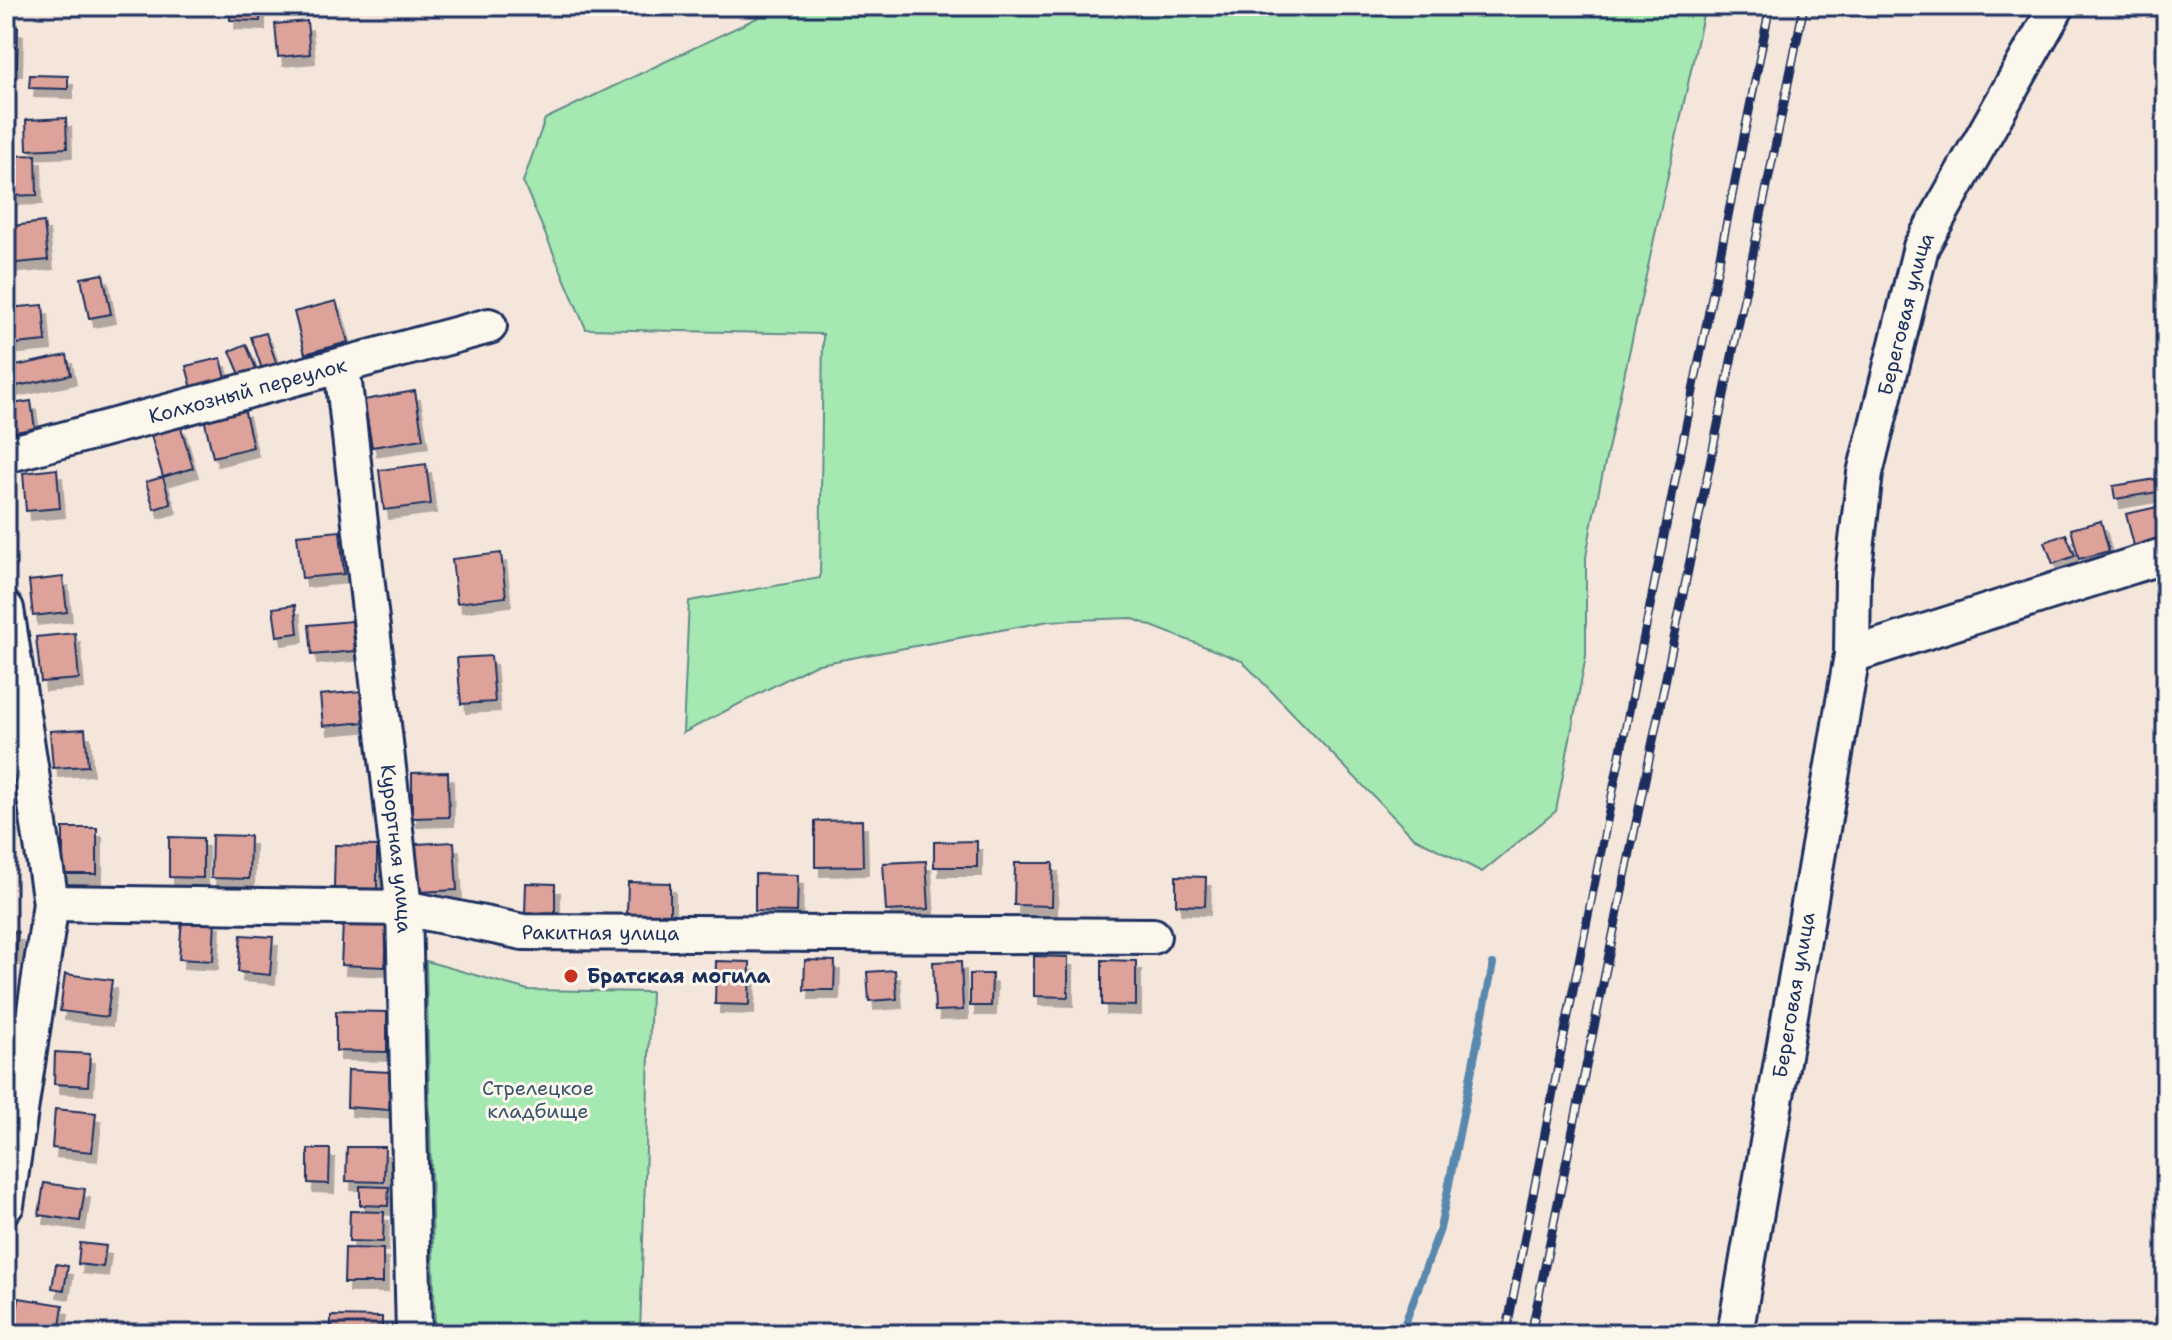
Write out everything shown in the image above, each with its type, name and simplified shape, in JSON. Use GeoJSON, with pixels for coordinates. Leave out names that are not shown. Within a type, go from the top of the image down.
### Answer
{"type":"FeatureCollection","features":[{"type":"Feature","properties":{"kind":"street","name":"Береговая улица"},"geometry":{"type":"LineString","coordinates":[[1735,1334],[1852,655],[1853,575],[1865,473],[1921,247],[2057,6]]}},
{"type":"Feature","properties":{"kind":"street","name":"Колхозный переулок"},"geometry":{"type":"LineString","coordinates":[[6,455],[489,326]]}},
{"type":"Feature","properties":{"kind":"street","name":"Курортная улица"},"geometry":{"type":"LineString","coordinates":[[342,366],[404,908],[414,1334]]}},
{"type":"Feature","properties":{"kind":"street"},"geometry":{"type":"LineString","coordinates":[[1852,655],[2166,555]]}},
{"type":"Feature","properties":{"kind":"street"},"geometry":{"type":"LineString","coordinates":[[6,609],[51,903],[6,1205]]}},
{"type":"Feature","properties":{"kind":"street","name":"Ракитная улица"},"geometry":{"type":"LineString","coordinates":[[51,903],[404,908],[523,932],[1153,936]]}},
{"type":"Feature","properties":{"kind":"green space"},"geometry":{"type":"Polygon","coordinates":[[[758,6],[1705,6],[1593,518],[1586,557],[1586,656],[1556,811],[1482,872],[1413,837],[1242,661],[1131,618],[1049,621],[814,665],[683,733],[689,601],[820,578],[823,334],[586,329],[523,182],[545,119],[759,17],[758,6]]]}},
{"type":"Feature","properties":{"kind":"green space","name":"Стрелецкое кладбище"},"geometry":{"type":"Polygon","coordinates":[[[426,961],[528,990],[651,992],[640,1334],[435,1334],[426,961]]]}},
{"type":"Feature","properties":{"kind":"building"},"geometry":{"type":"Polygon","coordinates":[[[231,6],[260,6],[260,21],[230,20],[231,6]]]}},
{"type":"Feature","properties":{"kind":"building"},"geometry":{"type":"Polygon","coordinates":[[[307,21],[310,54],[278,57],[275,24],[307,21]]]}},
{"type":"Feature","properties":{"kind":"building"},"geometry":{"type":"Polygon","coordinates":[[[6,27],[18,27],[17,67],[6,67],[6,27]]]}},
{"type":"Feature","properties":{"kind":"building"},"geometry":{"type":"Polygon","coordinates":[[[30,75],[68,76],[68,89],[29,88],[30,75]]]}},
{"type":"Feature","properties":{"kind":"building"},"geometry":{"type":"Polygon","coordinates":[[[66,118],[67,148],[27,150],[26,120],[66,118]]]}},
{"type":"Feature","properties":{"kind":"building"},"geometry":{"type":"Polygon","coordinates":[[[36,155],[37,195],[6,196],[6,156],[36,155]]]}},
{"type":"Feature","properties":{"kind":"building"},"geometry":{"type":"Polygon","coordinates":[[[44,222],[48,260],[6,264],[6,227],[44,222]]]}},
{"type":"Feature","properties":{"kind":"building"},"geometry":{"type":"Polygon","coordinates":[[[103,274],[111,314],[89,318],[81,278],[103,274]]]}},
{"type":"Feature","properties":{"kind":"building"},"geometry":{"type":"Polygon","coordinates":[[[336,301],[348,342],[305,354],[294,312],[336,301]]]}},
{"type":"Feature","properties":{"kind":"building"},"geometry":{"type":"Polygon","coordinates":[[[43,305],[46,341],[6,345],[6,308],[43,305]]]}},
{"type":"Feature","properties":{"kind":"building"},"geometry":{"type":"Polygon","coordinates":[[[266,333],[277,365],[262,369],[251,337],[266,333]]]}},
{"type":"Feature","properties":{"kind":"building"},"geometry":{"type":"Polygon","coordinates":[[[246,344],[257,371],[241,377],[230,351],[246,344]]]}},
{"type":"Feature","properties":{"kind":"building"},"geometry":{"type":"Polygon","coordinates":[[[67,355],[71,375],[7,388],[6,368],[67,355]]]}},
{"type":"Feature","properties":{"kind":"building"},"geometry":{"type":"Polygon","coordinates":[[[221,358],[228,387],[194,396],[186,366],[221,358]]]}},
{"type":"Feature","properties":{"kind":"building"},"geometry":{"type":"Polygon","coordinates":[[[415,391],[423,439],[372,447],[364,400],[415,391]]]}},
{"type":"Feature","properties":{"kind":"building"},"geometry":{"type":"Polygon","coordinates":[[[31,401],[35,429],[6,433],[6,405],[31,401]]]}},
{"type":"Feature","properties":{"kind":"building"},"geometry":{"type":"Polygon","coordinates":[[[244,408],[253,447],[213,457],[204,418],[244,408]]]}},
{"type":"Feature","properties":{"kind":"building"},"geometry":{"type":"Polygon","coordinates":[[[180,424],[193,468],[163,477],[150,432],[180,424]]]}},
{"type":"Feature","properties":{"kind":"building"},"geometry":{"type":"Polygon","coordinates":[[[426,464],[431,504],[384,510],[379,470],[426,464]]]}},
{"type":"Feature","properties":{"kind":"building"},"geometry":{"type":"Polygon","coordinates":[[[57,469],[60,508],[26,511],[23,473],[57,469]]]}},
{"type":"Feature","properties":{"kind":"building"},"geometry":{"type":"Polygon","coordinates":[[[163,477],[171,504],[154,509],[146,482],[163,477]]]}},
{"type":"Feature","properties":{"kind":"building"},"geometry":{"type":"Polygon","coordinates":[[[2156,479],[2158,492],[2115,499],[2113,486],[2156,479]]]}},
{"type":"Feature","properties":{"kind":"building"},"geometry":{"type":"Polygon","coordinates":[[[2166,505],[2166,539],[2134,546],[2126,514],[2166,505]]]}},
{"type":"Feature","properties":{"kind":"building"},"geometry":{"type":"Polygon","coordinates":[[[2101,521],[2109,551],[2079,559],[2071,529],[2101,521]]]}},
{"type":"Feature","properties":{"kind":"building"},"geometry":{"type":"Polygon","coordinates":[[[340,531],[344,574],[302,578],[297,535],[340,531]]]}},
{"type":"Feature","properties":{"kind":"building"},"geometry":{"type":"Polygon","coordinates":[[[2066,534],[2075,556],[2053,564],[2045,542],[2066,534]]]}},
{"type":"Feature","properties":{"kind":"building"},"geometry":{"type":"Polygon","coordinates":[[[501,553],[506,597],[457,603],[452,559],[501,553]]]}},
{"type":"Feature","properties":{"kind":"building"},"geometry":{"type":"Polygon","coordinates":[[[63,577],[67,612],[33,616],[29,581],[63,577]]]}},
{"type":"Feature","properties":{"kind":"building"},"geometry":{"type":"Polygon","coordinates":[[[295,605],[298,633],[277,636],[273,608],[295,605]]]}},
{"type":"Feature","properties":{"kind":"building"},"geometry":{"type":"Polygon","coordinates":[[[352,621],[355,651],[312,655],[309,625],[352,621]]]}},
{"type":"Feature","properties":{"kind":"building"},"geometry":{"type":"Polygon","coordinates":[[[75,633],[79,679],[41,682],[36,637],[75,633]]]}},
{"type":"Feature","properties":{"kind":"building"},"geometry":{"type":"Polygon","coordinates":[[[491,656],[495,702],[461,704],[457,658],[491,656]]]}},
{"type":"Feature","properties":{"kind":"building"},"geometry":{"type":"Polygon","coordinates":[[[362,691],[365,722],[323,726],[320,695],[362,691]]]}},
{"type":"Feature","properties":{"kind":"building"},"geometry":{"type":"Polygon","coordinates":[[[85,729],[88,766],[53,768],[50,731],[85,729]]]}},
{"type":"Feature","properties":{"kind":"building"},"geometry":{"type":"Polygon","coordinates":[[[448,772],[449,817],[412,818],[412,773],[448,772]]]}},
{"type":"Feature","properties":{"kind":"building"},"geometry":{"type":"Polygon","coordinates":[[[862,820],[863,866],[815,867],[815,821],[862,820]]]}},
{"type":"Feature","properties":{"kind":"building"},"geometry":{"type":"Polygon","coordinates":[[[63,828],[97,828],[97,874],[63,874],[63,828]]]}},
{"type":"Feature","properties":{"kind":"building"},"geometry":{"type":"Polygon","coordinates":[[[212,835],[250,836],[249,879],[211,878],[212,835]]]}},
{"type":"Feature","properties":{"kind":"building"},"geometry":{"type":"Polygon","coordinates":[[[169,837],[203,838],[203,878],[169,877],[169,837]]]}},
{"type":"Feature","properties":{"kind":"building"},"geometry":{"type":"Polygon","coordinates":[[[977,841],[977,867],[934,867],[934,842],[977,841]]]}},
{"type":"Feature","properties":{"kind":"building"},"geometry":{"type":"Polygon","coordinates":[[[454,842],[457,890],[419,892],[416,844],[454,842]]]}},
{"type":"Feature","properties":{"kind":"building"},"geometry":{"type":"Polygon","coordinates":[[[335,845],[377,846],[377,889],[334,888],[335,845]]]}},
{"type":"Feature","properties":{"kind":"building"},"geometry":{"type":"Polygon","coordinates":[[[926,861],[929,909],[886,911],[883,863],[926,861]]]}},
{"type":"Feature","properties":{"kind":"building"},"geometry":{"type":"Polygon","coordinates":[[[1015,863],[1053,863],[1052,906],[1014,905],[1015,863]]]}},
{"type":"Feature","properties":{"kind":"building"},"geometry":{"type":"Polygon","coordinates":[[[755,874],[798,875],[797,912],[755,911],[755,874]]]}},
{"type":"Feature","properties":{"kind":"building"},"geometry":{"type":"Polygon","coordinates":[[[1176,876],[1206,877],[1205,906],[1176,905],[1176,876]]]}},
{"type":"Feature","properties":{"kind":"building"},"geometry":{"type":"Polygon","coordinates":[[[628,882],[670,883],[670,915],[627,914],[628,882]]]}},
{"type":"Feature","properties":{"kind":"building"},"geometry":{"type":"Polygon","coordinates":[[[526,883],[555,884],[555,916],[525,915],[526,883]]]}},
{"type":"Feature","properties":{"kind":"building"},"geometry":{"type":"Polygon","coordinates":[[[182,917],[215,919],[213,961],[179,959],[182,917]]]}},
{"type":"Feature","properties":{"kind":"building"},"geometry":{"type":"Polygon","coordinates":[[[343,923],[388,926],[385,967],[341,965],[343,923]]]}},
{"type":"Feature","properties":{"kind":"building"},"geometry":{"type":"Polygon","coordinates":[[[6,931],[18,932],[16,956],[6,955],[6,931]]]}},
{"type":"Feature","properties":{"kind":"building"},"geometry":{"type":"Polygon","coordinates":[[[241,935],[273,937],[270,975],[238,972],[241,935]]]}},
{"type":"Feature","properties":{"kind":"building"},"geometry":{"type":"Polygon","coordinates":[[[1034,956],[1068,957],[1068,997],[1034,996],[1034,956]]]}},
{"type":"Feature","properties":{"kind":"building"},"geometry":{"type":"Polygon","coordinates":[[[805,960],[835,961],[834,990],[804,990],[805,960]]]}},
{"type":"Feature","properties":{"kind":"building"},"geometry":{"type":"Polygon","coordinates":[[[1102,960],[1136,961],[1136,1006],[1102,1005],[1102,960]]]}},
{"type":"Feature","properties":{"kind":"building"},"geometry":{"type":"Polygon","coordinates":[[[716,961],[750,962],[749,1005],[715,1004],[716,961]]]}},
{"type":"Feature","properties":{"kind":"building"},"geometry":{"type":"Polygon","coordinates":[[[961,961],[963,1010],[935,1011],[933,962],[961,961]]]}},
{"type":"Feature","properties":{"kind":"building"},"geometry":{"type":"Polygon","coordinates":[[[895,970],[897,999],[869,1001],[867,972],[895,970]]]}},
{"type":"Feature","properties":{"kind":"building"},"geometry":{"type":"Polygon","coordinates":[[[65,974],[112,980],[107,1017],[60,1011],[65,974]]]}},
{"type":"Feature","properties":{"kind":"building"},"geometry":{"type":"Polygon","coordinates":[[[970,974],[992,974],[991,1006],[970,1006],[970,974]]]}},
{"type":"Feature","properties":{"kind":"building"},"geometry":{"type":"Polygon","coordinates":[[[6,1007],[13,1008],[9,1056],[6,1056],[6,1007]]]}},
{"type":"Feature","properties":{"kind":"building"},"geometry":{"type":"Polygon","coordinates":[[[336,1011],[387,1012],[387,1052],[336,1051],[336,1011]]]}},
{"type":"Feature","properties":{"kind":"building"},"geometry":{"type":"Polygon","coordinates":[[[55,1052],[90,1054],[88,1086],[54,1084],[55,1052]]]}},
{"type":"Feature","properties":{"kind":"building"},"geometry":{"type":"Polygon","coordinates":[[[348,1070],[391,1072],[389,1110],[347,1107],[348,1070]]]}},
{"type":"Feature","properties":{"kind":"building"},"geometry":{"type":"Polygon","coordinates":[[[55,1109],[96,1113],[92,1152],[52,1148],[55,1109]]]}},
{"type":"Feature","properties":{"kind":"building"},"geometry":{"type":"Polygon","coordinates":[[[347,1147],[385,1147],[384,1182],[346,1181],[347,1147]]]}},
{"type":"Feature","properties":{"kind":"building"},"geometry":{"type":"Polygon","coordinates":[[[308,1149],[330,1149],[329,1184],[308,1183],[308,1149]]]}},
{"type":"Feature","properties":{"kind":"building"},"geometry":{"type":"Polygon","coordinates":[[[44,1183],[85,1189],[80,1221],[39,1215],[44,1183]]]}},
{"type":"Feature","properties":{"kind":"building"},"geometry":{"type":"Polygon","coordinates":[[[360,1186],[389,1187],[388,1206],[360,1205],[360,1186]]]}},
{"type":"Feature","properties":{"kind":"building"},"geometry":{"type":"Polygon","coordinates":[[[350,1211],[384,1212],[383,1242],[349,1241],[350,1211]]]}},
{"type":"Feature","properties":{"kind":"building"},"geometry":{"type":"Polygon","coordinates":[[[80,1243],[106,1246],[103,1267],[78,1264],[80,1243]]]}},
{"type":"Feature","properties":{"kind":"building"},"geometry":{"type":"Polygon","coordinates":[[[345,1248],[383,1249],[383,1283],[344,1283],[345,1248]]]}},
{"type":"Feature","properties":{"kind":"building"},"geometry":{"type":"Polygon","coordinates":[[[56,1264],[68,1266],[64,1290],[52,1288],[56,1264]]]}},
{"type":"Feature","properties":{"kind":"building"},"geometry":{"type":"Polygon","coordinates":[[[19,1298],[63,1305],[59,1334],[14,1334],[19,1298]]]}},
{"type":"Feature","properties":{"kind":"building"},"geometry":{"type":"Polygon","coordinates":[[[331,1316],[382,1317],[382,1334],[331,1334],[331,1316]]]}},
{"type":"Feature","properties":{"kind":"waterway"},"geometry":{"type":"LineString","coordinates":[[1401,1334],[1440,1229],[1493,964]]}},
{"type":"Feature","properties":{"kind":"railway"},"geometry":{"type":"LineString","coordinates":[[1506,1334],[1770,6]]}},
{"type":"Feature","properties":{"kind":"railway"},"geometry":{"type":"LineString","coordinates":[[1531,1334],[1804,6]]}},
{"type":"Feature","properties":{"kind":"place","name":"Братская могила"},"geometry":{"type":"Point","coordinates":[571,976]}}]}
